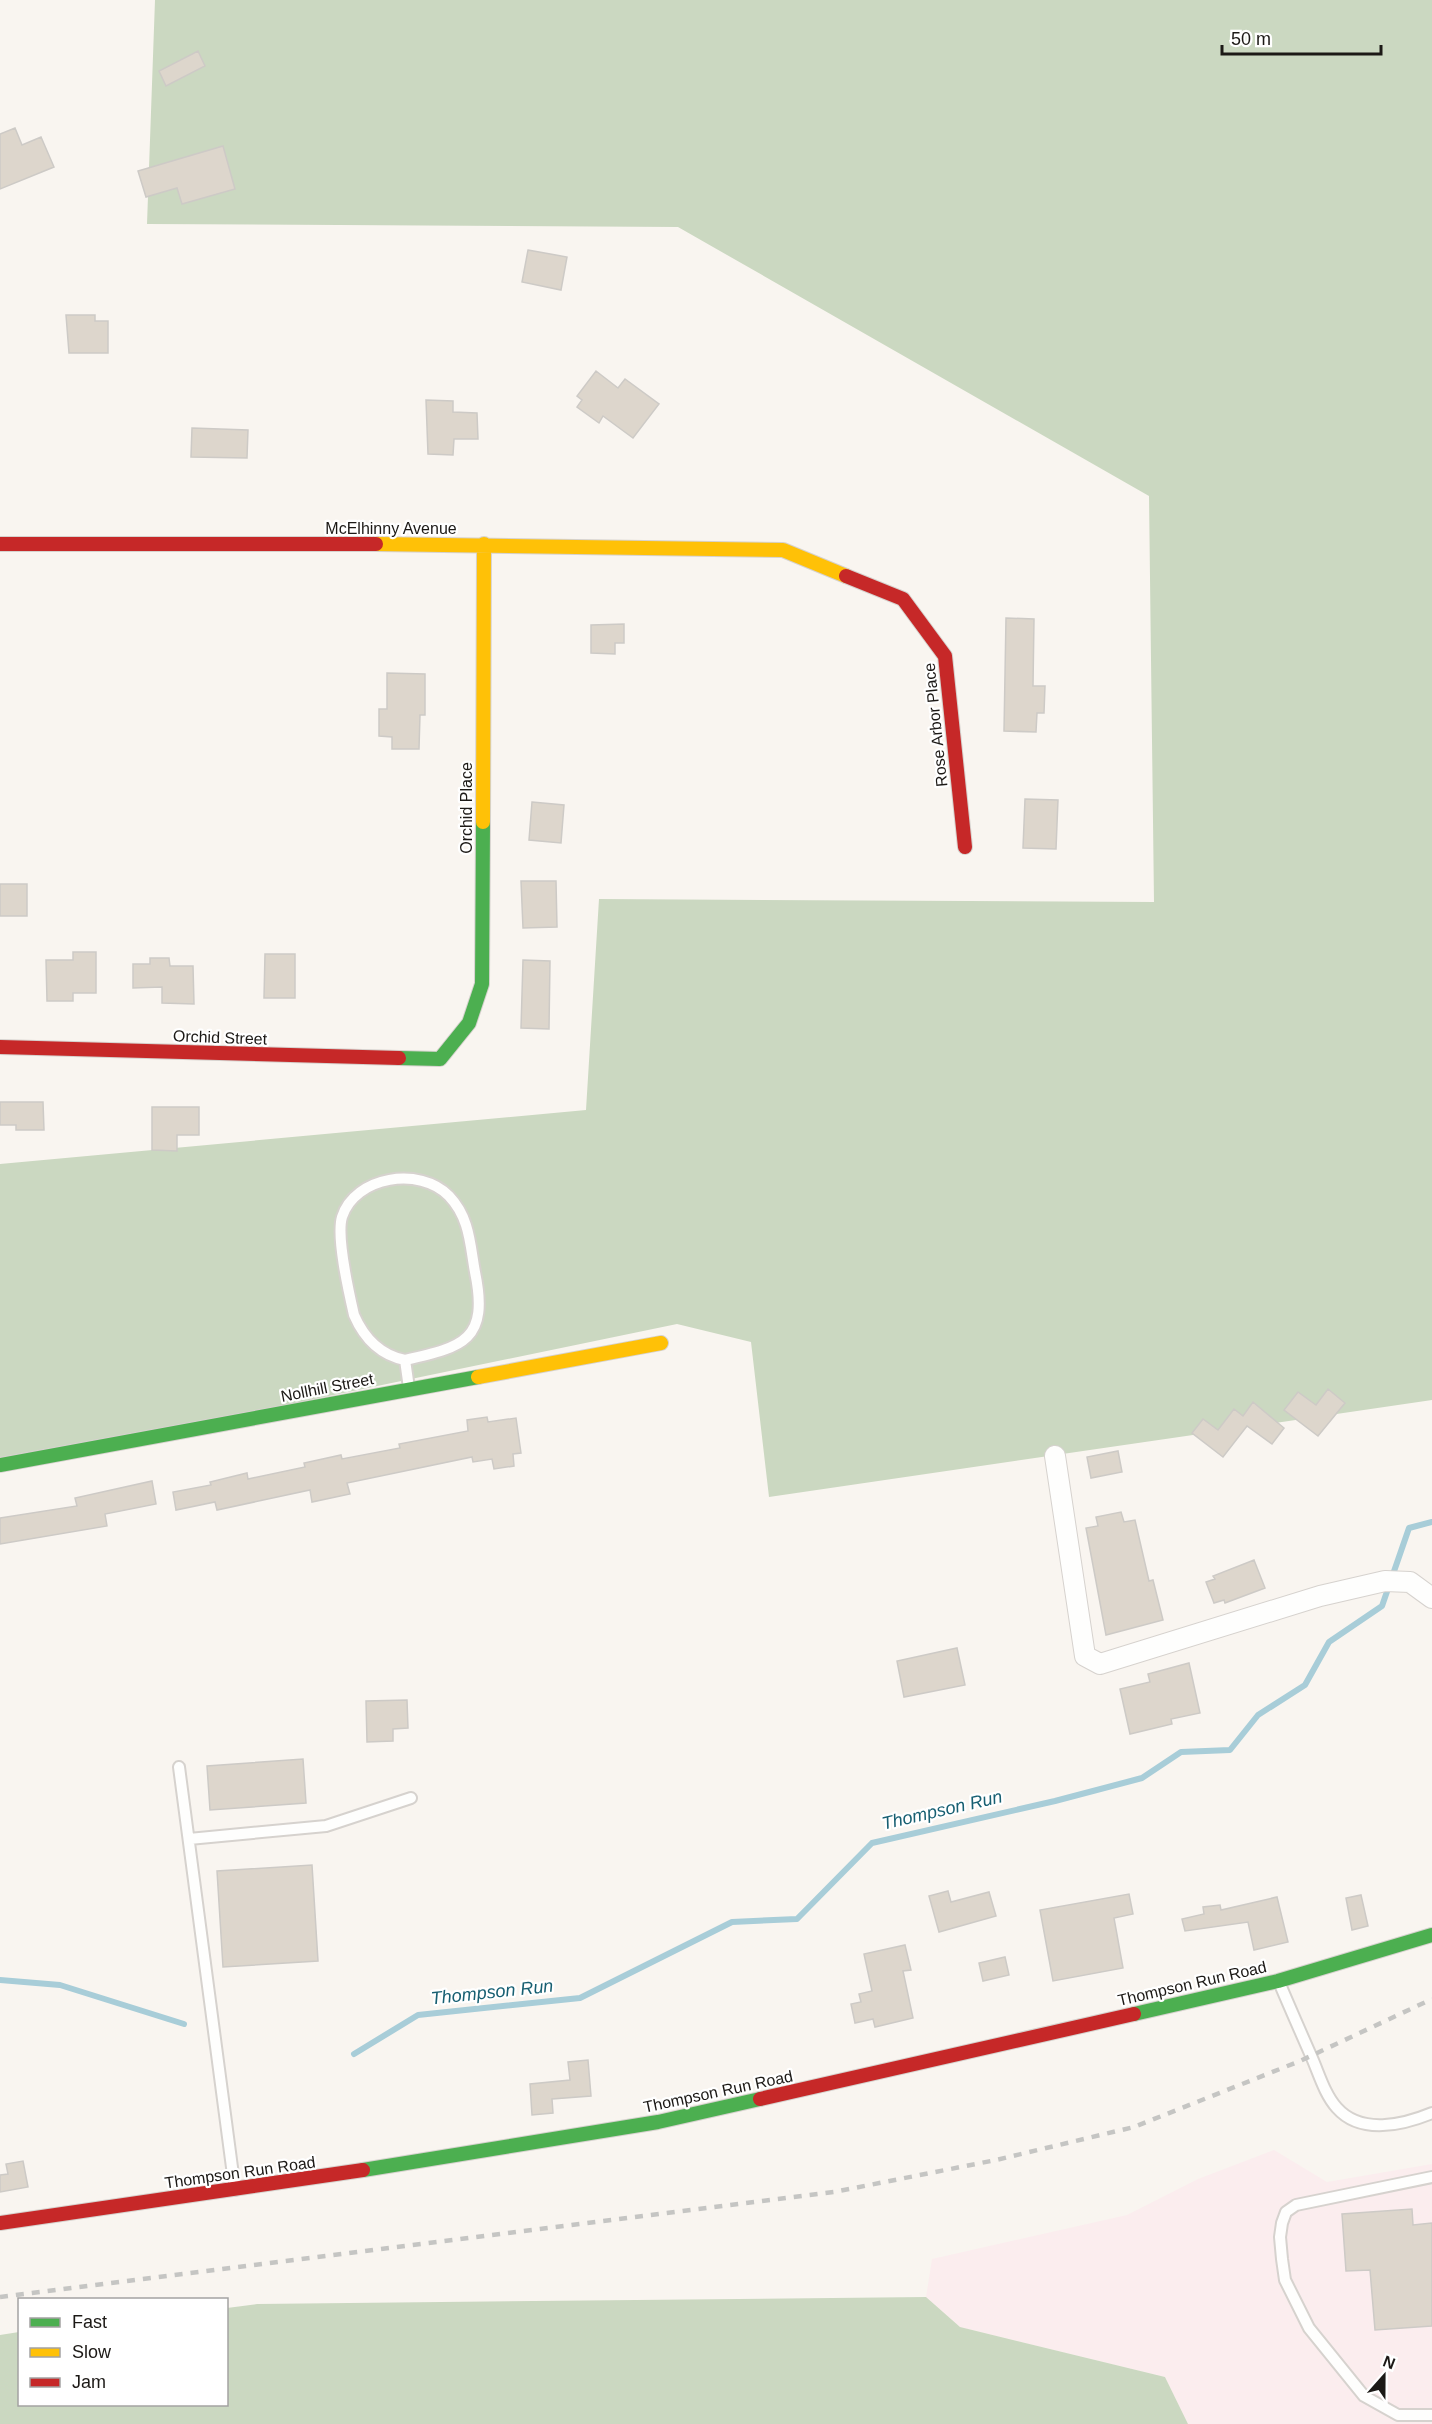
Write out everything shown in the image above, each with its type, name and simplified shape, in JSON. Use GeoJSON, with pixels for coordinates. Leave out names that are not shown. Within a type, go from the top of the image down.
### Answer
{"type":"FeatureCollection","features":[{"type":"Feature","properties":{"kind":"street","name":"McElhinny Avenue"},"geometry":{"type":"LineString","coordinates":[[0,544],[484,544],[783,550]]}},
{"type":"Feature","properties":{"kind":"street","name":"Orchid Place"},"geometry":{"type":"LineString","coordinates":[[440,1059],[469,1023],[482,984],[484,544]]}},
{"type":"Feature","properties":{"kind":"street","name":"Rose Arbor Place"},"geometry":{"type":"LineString","coordinates":[[783,550],[903,599],[945,656],[965,847]]}},
{"type":"Feature","properties":{"kind":"street","name":"Orchid Street"},"geometry":{"type":"LineString","coordinates":[[0,1047],[440,1059]]}},
{"type":"Feature","properties":{"kind":"street","name":"Nollhill Street"},"geometry":{"type":"LineString","coordinates":[[0,1465],[661,1343]]}},
{"type":"Feature","properties":{"kind":"street"},"geometry":{"type":"LineString","coordinates":[[1055,1456],[1085,1656],[1100,1664],[1320,1596],[1385,1581],[1410,1582],[1432,1598]]}},
{"type":"Feature","properties":{"kind":"street","name":"Thompson Run Road"},"geometry":{"type":"LineString","coordinates":[[0,2223],[235,2190],[657,2122],[1278,1981],[1432,1935]]}},
{"type":"Feature","properties":{"kind":"lane"},"geometry":{"type":"LineString","coordinates":[[400,1179],[419,1181],[441,1190],[448,1195],[462,1214],[469,1235],[480,1301],[476,1324],[471,1334],[462,1342],[440,1351],[405,1360],[393,1358],[382,1351],[360,1328],[349,1292],[340,1228],[347,1205],[355,1195],[376,1184],[400,1179]]}},
{"type":"Feature","properties":{"kind":"lane"},"geometry":{"type":"LineString","coordinates":[[405,1360],[409,1389]]}},
{"type":"Feature","properties":{"kind":"lane"},"geometry":{"type":"LineString","coordinates":[[179,1767],[235,2190]]}},
{"type":"Feature","properties":{"kind":"lane"},"geometry":{"type":"LineString","coordinates":[[189,1839],[326,1826],[411,1798]]}},
{"type":"Feature","properties":{"kind":"lane"},"geometry":{"type":"LineString","coordinates":[[1278,1981],[1326,2090],[1337,2109],[1359,2121],[1382,2126],[1399,2124],[1432,2113]]}},
{"type":"Feature","properties":{"kind":"lane"},"geometry":{"type":"LineString","coordinates":[[1432,2177],[1296,2205],[1287,2212],[1280,2237],[1285,2280],[1309,2328],[1364,2396],[1398,2415],[1432,2415]]}},
{"type":"Feature","properties":{"kind":"shaded area"},"geometry":{"type":"Polygon","coordinates":[[[1274,2150],[1327,2182],[1432,2164],[1432,2424],[1188,2424],[1165,2377],[960,2327],[926,2297],[932,2259],[1127,2215],[1198,2179],[1274,2150]]]}},
{"type":"Feature","properties":{"kind":"green space"},"geometry":{"type":"Polygon","coordinates":[[[155,0],[1432,0],[1432,1400],[769,1497],[751,1342],[677,1324],[0,1464],[0,1164],[586,1110],[599,899],[1154,902],[1149,496],[678,227],[147,224],[155,0]]]}},
{"type":"Feature","properties":{"kind":"green space"},"geometry":{"type":"Polygon","coordinates":[[[926,2297],[960,2327],[1165,2377],[1188,2424],[0,2424],[0,2335],[18,2332],[18,2406],[228,2406],[228,2308],[257,2304],[926,2297]]]}},
{"type":"Feature","properties":{"kind":"building"},"geometry":{"type":"Polygon","coordinates":[[[198,51],[205,66],[166,86],[159,71],[198,51]]]}},
{"type":"Feature","properties":{"kind":"building"},"geometry":{"type":"Polygon","coordinates":[[[15,128],[22,145],[41,137],[54,167],[0,189],[0,134],[15,128]]]}},
{"type":"Feature","properties":{"kind":"building"},"geometry":{"type":"Polygon","coordinates":[[[223,146],[235,189],[182,204],[177,188],[146,197],[138,171],[223,146]]]}},
{"type":"Feature","properties":{"kind":"building"},"geometry":{"type":"Polygon","coordinates":[[[528,250],[567,257],[561,290],[522,282],[528,250]]]}},
{"type":"Feature","properties":{"kind":"building"},"geometry":{"type":"Polygon","coordinates":[[[66,315],[95,315],[95,321],[108,321],[108,353],[69,353],[66,315]]]}},
{"type":"Feature","properties":{"kind":"building"},"geometry":{"type":"Polygon","coordinates":[[[596,371],[618,388],[625,379],[659,404],[633,438],[603,416],[599,423],[577,407],[582,400],[577,396],[596,371]]]}},
{"type":"Feature","properties":{"kind":"building"},"geometry":{"type":"Polygon","coordinates":[[[426,400],[453,401],[453,412],[477,413],[478,439],[454,439],[453,455],[428,454],[426,400]]]}},
{"type":"Feature","properties":{"kind":"building"},"geometry":{"type":"Polygon","coordinates":[[[192,428],[248,430],[247,458],[191,457],[192,428]]]}},
{"type":"Feature","properties":{"kind":"building"},"geometry":{"type":"Polygon","coordinates":[[[1006,618],[1034,619],[1033,686],[1045,686],[1044,713],[1037,713],[1036,732],[1004,731],[1006,618]]]}},
{"type":"Feature","properties":{"kind":"building"},"geometry":{"type":"Polygon","coordinates":[[[624,624],[624,643],[615,643],[615,654],[591,653],[591,625],[624,624]]]}},
{"type":"Feature","properties":{"kind":"building"},"geometry":{"type":"Polygon","coordinates":[[[387,673],[425,674],[425,715],[420,715],[419,749],[392,749],[392,737],[379,736],[379,709],[387,709],[387,673]]]}},
{"type":"Feature","properties":{"kind":"building"},"geometry":{"type":"Polygon","coordinates":[[[1025,799],[1058,800],[1056,849],[1023,848],[1025,799]]]}},
{"type":"Feature","properties":{"kind":"building"},"geometry":{"type":"Polygon","coordinates":[[[532,802],[564,805],[561,843],[529,840],[532,802]]]}},
{"type":"Feature","properties":{"kind":"building"},"geometry":{"type":"Polygon","coordinates":[[[521,881],[556,881],[557,927],[523,928],[521,881]]]}},
{"type":"Feature","properties":{"kind":"building"},"geometry":{"type":"Polygon","coordinates":[[[0,884],[27,884],[27,916],[0,916],[0,884]]]}},
{"type":"Feature","properties":{"kind":"building"},"geometry":{"type":"Polygon","coordinates":[[[73,952],[96,952],[96,993],[73,993],[73,1001],[47,1001],[46,960],[73,960],[73,952]]]}},
{"type":"Feature","properties":{"kind":"building"},"geometry":{"type":"Polygon","coordinates":[[[265,954],[295,954],[295,998],[264,998],[265,954]]]}},
{"type":"Feature","properties":{"kind":"building"},"geometry":{"type":"Polygon","coordinates":[[[150,958],[169,958],[170,966],[193,966],[194,1004],[162,1003],[162,987],[133,988],[133,964],[150,964],[150,958]]]}},
{"type":"Feature","properties":{"kind":"building"},"geometry":{"type":"Polygon","coordinates":[[[523,960],[550,961],[549,1029],[521,1028],[523,960]]]}},
{"type":"Feature","properties":{"kind":"building"},"geometry":{"type":"Polygon","coordinates":[[[0,1102],[43,1102],[44,1130],[16,1130],[16,1125],[0,1125],[0,1102]]]}},
{"type":"Feature","properties":{"kind":"building"},"geometry":{"type":"Polygon","coordinates":[[[152,1107],[199,1107],[199,1135],[177,1135],[177,1151],[152,1150],[152,1107]]]}},
{"type":"Feature","properties":{"kind":"building"},"geometry":{"type":"Polygon","coordinates":[[[1328,1389],[1345,1403],[1318,1436],[1284,1410],[1298,1392],[1316,1405],[1328,1389]]]}},
{"type":"Feature","properties":{"kind":"building"},"geometry":{"type":"Polygon","coordinates":[[[1253,1402],[1284,1428],[1272,1444],[1247,1426],[1223,1457],[1192,1433],[1203,1419],[1218,1430],[1234,1409],[1243,1416],[1253,1402]]]}},
{"type":"Feature","properties":{"kind":"building"},"geometry":{"type":"Polygon","coordinates":[[[487,1417],[488,1422],[516,1418],[521,1453],[513,1454],[514,1466],[494,1469],[492,1459],[473,1462],[472,1457],[347,1483],[350,1494],[312,1502],[310,1490],[217,1510],[215,1502],[176,1510],[173,1492],[211,1485],[210,1482],[247,1473],[248,1479],[305,1467],[304,1463],[341,1455],[342,1459],[400,1448],[399,1444],[468,1431],[467,1420],[487,1417]]]}},
{"type":"Feature","properties":{"kind":"building"},"geometry":{"type":"Polygon","coordinates":[[[1118,1451],[1122,1472],[1091,1478],[1087,1457],[1118,1451]]]}},
{"type":"Feature","properties":{"kind":"building"},"geometry":{"type":"Polygon","coordinates":[[[152,1481],[156,1504],[105,1514],[107,1526],[0,1544],[0,1518],[77,1506],[75,1498],[152,1481]]]}},
{"type":"Feature","properties":{"kind":"building"},"geometry":{"type":"Polygon","coordinates":[[[1121,1512],[1124,1522],[1135,1520],[1149,1581],[1153,1580],[1163,1620],[1106,1635],[1086,1528],[1098,1526],[1096,1517],[1121,1512]]]}},
{"type":"Feature","properties":{"kind":"building"},"geometry":{"type":"Polygon","coordinates":[[[1254,1560],[1265,1588],[1225,1603],[1224,1600],[1214,1603],[1206,1582],[1215,1579],[1213,1576],[1254,1560]]]}},
{"type":"Feature","properties":{"kind":"building"},"geometry":{"type":"Polygon","coordinates":[[[957,1648],[965,1685],[904,1697],[897,1661],[957,1648]]]}},
{"type":"Feature","properties":{"kind":"building"},"geometry":{"type":"Polygon","coordinates":[[[1189,1663],[1200,1713],[1171,1719],[1172,1724],[1130,1734],[1120,1689],[1150,1682],[1148,1674],[1189,1663]]]}},
{"type":"Feature","properties":{"kind":"building"},"geometry":{"type":"Polygon","coordinates":[[[407,1700],[408,1728],[393,1729],[393,1741],[367,1742],[366,1701],[407,1700]]]}},
{"type":"Feature","properties":{"kind":"building"},"geometry":{"type":"Polygon","coordinates":[[[303,1759],[306,1803],[210,1810],[207,1766],[303,1759]]]}},
{"type":"Feature","properties":{"kind":"building"},"geometry":{"type":"Polygon","coordinates":[[[312,1865],[318,1961],[223,1967],[217,1871],[312,1865]]]}},
{"type":"Feature","properties":{"kind":"building"},"geometry":{"type":"Polygon","coordinates":[[[948,1891],[951,1902],[989,1892],[996,1916],[939,1932],[929,1896],[948,1891]]]}},
{"type":"Feature","properties":{"kind":"building"},"geometry":{"type":"Polygon","coordinates":[[[1129,1894],[1133,1914],[1114,1918],[1123,1968],[1053,1981],[1040,1910],[1129,1894]]]}},
{"type":"Feature","properties":{"kind":"building"},"geometry":{"type":"Polygon","coordinates":[[[1361,1895],[1368,1926],[1352,1930],[1346,1898],[1361,1895]]]}},
{"type":"Feature","properties":{"kind":"building"},"geometry":{"type":"Polygon","coordinates":[[[1277,1897],[1288,1942],[1254,1950],[1248,1922],[1185,1931],[1182,1919],[1204,1914],[1203,1907],[1220,1905],[1221,1910],[1277,1897]]]}},
{"type":"Feature","properties":{"kind":"building"},"geometry":{"type":"Polygon","coordinates":[[[905,1945],[911,1970],[903,1971],[913,2018],[875,2027],[873,2019],[855,2023],[851,2004],[861,2002],[859,1994],[872,1991],[864,1954],[905,1945]]]}},
{"type":"Feature","properties":{"kind":"building"},"geometry":{"type":"Polygon","coordinates":[[[1005,1957],[1009,1975],[983,1981],[979,1963],[1005,1957]]]}},
{"type":"Feature","properties":{"kind":"building"},"geometry":{"type":"Polygon","coordinates":[[[588,2060],[591,2096],[552,2099],[553,2113],[532,2115],[530,2084],[570,2080],[568,2062],[588,2060]]]}},
{"type":"Feature","properties":{"kind":"building"},"geometry":{"type":"Polygon","coordinates":[[[23,2161],[28,2187],[0,2192],[0,2175],[8,2174],[6,2164],[23,2161]]]}},
{"type":"Feature","properties":{"kind":"building"},"geometry":{"type":"Polygon","coordinates":[[[1412,2209],[1413,2225],[1432,2223],[1432,2326],[1375,2330],[1370,2270],[1346,2271],[1342,2214],[1412,2209]]]}},
{"type":"Feature","properties":{"kind":"waterway","name":"Thompson Run"},"geometry":{"type":"LineString","coordinates":[[354,2054],[418,2015],[580,1998],[732,1922],[797,1919],[872,1843],[1055,1801],[1142,1778],[1181,1752],[1230,1750],[1258,1715],[1305,1685],[1329,1642],[1382,1606],[1409,1528],[1432,1522]]}},
{"type":"Feature","properties":{"kind":"waterway","name":"Thompson Run"},"geometry":{"type":"LineString","coordinates":[[0,1980],[60,1985],[184,2024]]}},
{"type":"Feature","properties":{"kind":"railway"},"geometry":{"type":"LineString","coordinates":[[0,2297],[834,2192],[996,2160],[1134,2127],[1300,2061],[1432,1999]]}},
{"type":"Feature","properties":{"kind":"traffic: fast"},"geometry":{"type":"LineString","coordinates":[[399,1058],[440,1059],[469,1023],[482,984],[483,822]]}},
{"type":"Feature","properties":{"kind":"traffic: fast"},"geometry":{"type":"LineString","coordinates":[[0,1465],[478,1377]]}},
{"type":"Feature","properties":{"kind":"traffic: fast"},"geometry":{"type":"LineString","coordinates":[[1134,2014],[1278,1981],[1432,1935]]}},
{"type":"Feature","properties":{"kind":"traffic: fast"},"geometry":{"type":"LineString","coordinates":[[363,2170],[658,2122],[760,2099]]}},
{"type":"Feature","properties":{"kind":"traffic: slow"},"geometry":{"type":"LineString","coordinates":[[376,544],[783,550],[846,576]]}},
{"type":"Feature","properties":{"kind":"traffic: slow"},"geometry":{"type":"LineString","coordinates":[[483,822],[484,544]]}},
{"type":"Feature","properties":{"kind":"traffic: slow"},"geometry":{"type":"LineString","coordinates":[[478,1377],[661,1343]]}},
{"type":"Feature","properties":{"kind":"traffic: jam"},"geometry":{"type":"LineString","coordinates":[[0,544],[376,544]]}},
{"type":"Feature","properties":{"kind":"traffic: jam"},"geometry":{"type":"LineString","coordinates":[[846,576],[903,599],[945,656],[965,847]]}},
{"type":"Feature","properties":{"kind":"traffic: jam"},"geometry":{"type":"LineString","coordinates":[[0,1047],[399,1058]]}},
{"type":"Feature","properties":{"kind":"traffic: jam"},"geometry":{"type":"LineString","coordinates":[[760,2099],[1134,2014]]}},
{"type":"Feature","properties":{"kind":"traffic: jam"},"geometry":{"type":"LineString","coordinates":[[0,2223],[363,2170]]}}]}
